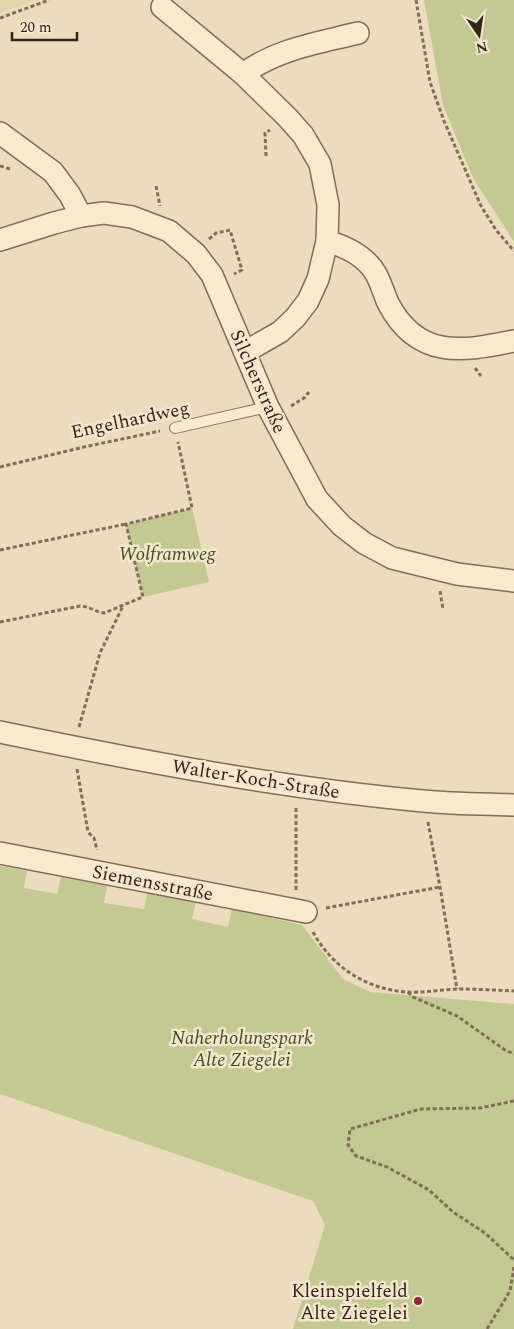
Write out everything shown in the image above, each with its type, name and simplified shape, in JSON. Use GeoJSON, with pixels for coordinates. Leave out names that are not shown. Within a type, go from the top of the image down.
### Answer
{"type":"FeatureCollection","features":[{"type":"Feature","properties":{"kind":"street"},"geometry":{"type":"LineString","coordinates":[[162,7],[243,74],[292,121],[303,135],[320,164],[328,205],[327,241],[318,279],[304,306],[295,318],[280,332],[246,352]]}},
{"type":"Feature","properties":{"kind":"street"},"geometry":{"type":"LineString","coordinates":[[243,74],[257,64],[279,53],[358,33]]}},
{"type":"Feature","properties":{"kind":"street"},"geometry":{"type":"LineString","coordinates":[[0,133],[53,172],[70,195],[81,216]]}},
{"type":"Feature","properties":{"kind":"street","name":"Silcherstraße"},"geometry":{"type":"LineString","coordinates":[[0,240],[81,216],[104,213],[132,217],[169,232],[196,254],[212,275],[268,407],[318,499],[342,526],[364,543],[392,558],[457,574],[514,581]]}},
{"type":"Feature","properties":{"kind":"street"},"geometry":{"type":"LineString","coordinates":[[327,241],[346,246],[361,256],[376,273],[388,302],[399,321],[413,335],[432,345],[455,348],[479,348],[514,341]]}},
{"type":"Feature","properties":{"kind":"street","name":"Walter-Koch-Straße"},"geometry":{"type":"LineString","coordinates":[[0,732],[218,774],[296,786],[424,801],[514,805]]}},
{"type":"Feature","properties":{"kind":"street","name":"Siemensstraße"},"geometry":{"type":"LineString","coordinates":[[0,853],[301,911]]}},
{"type":"Feature","properties":{"kind":"lane","name":"Engelhardweg"},"geometry":{"type":"LineString","coordinates":[[175,428],[268,407]]}},
{"type":"Feature","properties":{"kind":"path"},"geometry":{"type":"LineString","coordinates":[[0,18],[49,0]]}},
{"type":"Feature","properties":{"kind":"path"},"geometry":{"type":"LineString","coordinates":[[416,0],[430,82],[444,121],[481,206],[496,230],[514,251]]}},
{"type":"Feature","properties":{"kind":"path"},"geometry":{"type":"LineString","coordinates":[[156,186],[160,205]]}},
{"type":"Feature","properties":{"kind":"path"},"geometry":{"type":"LineString","coordinates":[[216,285],[242,270],[230,230]]}},
{"type":"Feature","properties":{"kind":"path"},"geometry":{"type":"LineString","coordinates":[[296,403],[309,392]]}},
{"type":"Feature","properties":{"kind":"path"},"geometry":{"type":"LineString","coordinates":[[0,550],[126,524],[192,508],[175,428]]}},
{"type":"Feature","properties":{"kind":"path","name":"Engelhardweg"},"geometry":{"type":"LineString","coordinates":[[0,467],[84,446],[175,428]]}},
{"type":"Feature","properties":{"kind":"path"},"geometry":{"type":"LineString","coordinates":[[0,622],[80,606],[88,606],[104,613],[143,597],[126,524]]}},
{"type":"Feature","properties":{"kind":"path"},"geometry":{"type":"LineString","coordinates":[[102,872],[94,838],[88,832],[74,747],[100,653],[123,606]]}},
{"type":"Feature","properties":{"kind":"path"},"geometry":{"type":"LineString","coordinates":[[296,786],[301,911],[320,945],[345,970],[357,978],[374,985],[408,992],[457,989],[514,991]]}},
{"type":"Feature","properties":{"kind":"path"},"geometry":{"type":"LineString","coordinates":[[424,801],[457,989]]}},
{"type":"Feature","properties":{"kind":"path"},"geometry":{"type":"LineString","coordinates":[[301,911],[440,887]]}},
{"type":"Feature","properties":{"kind":"path"},"geometry":{"type":"LineString","coordinates":[[408,992],[413,998],[457,1016],[504,1050],[514,1054]]}},
{"type":"Feature","properties":{"kind":"path"},"geometry":{"type":"LineString","coordinates":[[514,1101],[480,1108],[421,1109],[350,1129],[348,1145],[356,1156],[387,1167],[429,1190],[453,1212],[485,1232],[514,1260]]}},
{"type":"Feature","properties":{"kind":"path"},"geometry":{"type":"LineString","coordinates":[[487,1329],[510,1291],[514,1267]]}},
{"type":"Feature","properties":{"kind":"shaded area"},"geometry":{"type":"Polygon","coordinates":[[[0,0],[35,0],[0,13],[0,0]]]}},
{"type":"Feature","properties":{"kind":"green space"},"geometry":{"type":"Polygon","coordinates":[[[424,0],[514,0],[514,242],[473,178],[443,105],[424,0]]]}},
{"type":"Feature","properties":{"kind":"green space","name":"Wolframweg"},"geometry":{"type":"Polygon","coordinates":[[[192,508],[209,582],[143,597],[126,524],[192,508]]]}},
{"type":"Feature","properties":{"kind":"green space","name":"Naherholungspark Alte Ziegelei"},"geometry":{"type":"Polygon","coordinates":[[[0,866],[27,871],[24,888],[57,894],[61,877],[107,886],[104,903],[144,909],[147,893],[196,901],[192,919],[228,927],[232,909],[302,925],[343,979],[370,992],[514,1004],[514,1329],[293,1329],[325,1225],[313,1201],[0,1094],[0,866]]]}},
{"type":"Feature","properties":{"kind":"place","name":"Kleinspielfeld Alte Ziegelei"},"geometry":{"type":"Point","coordinates":[418,1301]}}]}
